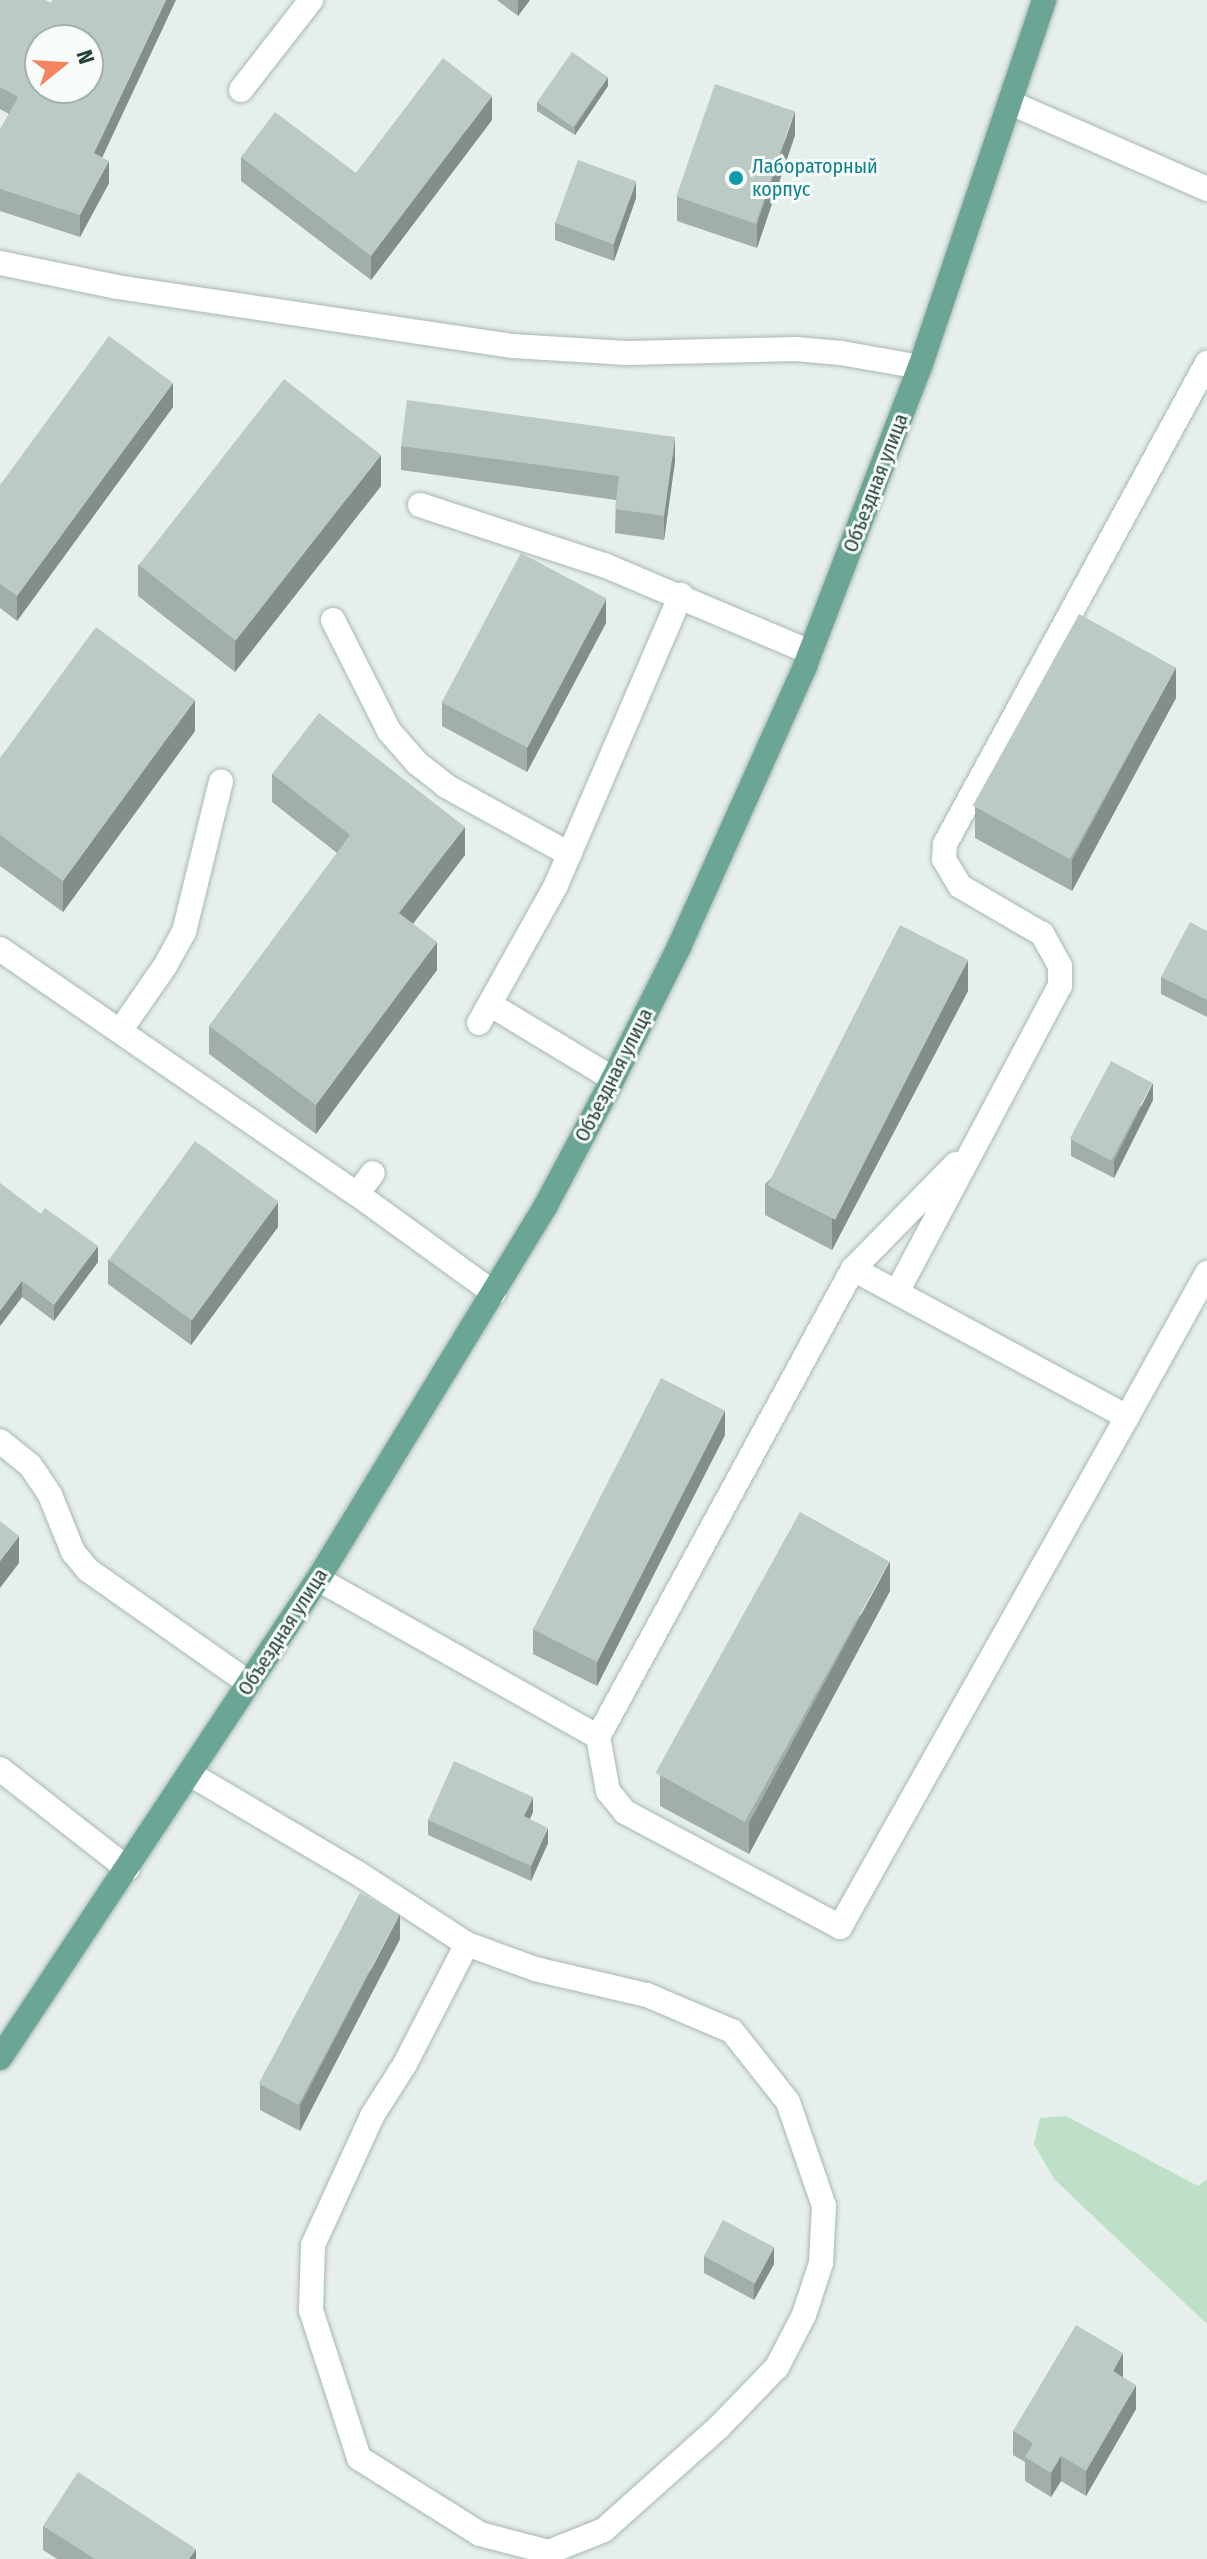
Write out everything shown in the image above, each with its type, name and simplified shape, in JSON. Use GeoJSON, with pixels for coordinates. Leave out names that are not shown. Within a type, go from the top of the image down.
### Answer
{"type":"FeatureCollection","features":[{"type":"Feature","properties":{"kind":"main road","name":"Объездная улица"},"geometry":{"type":"LineString","coordinates":[[3,2045],[128,1869],[318,1579],[494,1293],[613,1079],[679,947],[810,652],[920,367],[1044,0]]}},
{"type":"Feature","properties":{"kind":"street"},"geometry":{"type":"LineString","coordinates":[[241,90],[311,0]]}},
{"type":"Feature","properties":{"kind":"street"},"geometry":{"type":"LineString","coordinates":[[1011,103],[1207,189]]}},
{"type":"Feature","properties":{"kind":"street"},"geometry":{"type":"LineString","coordinates":[[0,263],[117,287],[512,346],[628,353],[796,349],[841,353],[920,367]]}},
{"type":"Feature","properties":{"kind":"street"},"geometry":{"type":"LineString","coordinates":[[897,1292],[1060,986],[1060,966],[1042,934],[960,886],[944,859],[945,844],[1207,363]]}},
{"type":"Feature","properties":{"kind":"street"},"geometry":{"type":"LineString","coordinates":[[420,505],[681,595],[810,652]]}},
{"type":"Feature","properties":{"kind":"street"},"geometry":{"type":"LineString","coordinates":[[613,1079],[485,1014],[569,854],[681,595]]}},
{"type":"Feature","properties":{"kind":"street"},"geometry":{"type":"LineString","coordinates":[[333,620],[389,731],[417,763],[446,786],[569,854]]}},
{"type":"Feature","properties":{"kind":"street"},"geometry":{"type":"LineString","coordinates":[[120,1031],[165,966],[184,932],[221,781]]}},
{"type":"Feature","properties":{"kind":"street"},"geometry":{"type":"LineString","coordinates":[[0,949],[357,1194],[494,1293]]}},
{"type":"Feature","properties":{"kind":"street"},"geometry":{"type":"LineString","coordinates":[[977,1143],[853,1269],[598,1737],[608,1791],[625,1812],[840,1927],[1207,1273]]}},
{"type":"Feature","properties":{"kind":"street"},"geometry":{"type":"LineString","coordinates":[[357,1194],[373,1173]]}},
{"type":"Feature","properties":{"kind":"street"},"geometry":{"type":"LineString","coordinates":[[853,1269],[1127,1417]]}},
{"type":"Feature","properties":{"kind":"street"},"geometry":{"type":"LineString","coordinates":[[0,1441],[30,1465],[50,1495],[73,1552],[88,1570],[249,1683]]}},
{"type":"Feature","properties":{"kind":"street"},"geometry":{"type":"LineString","coordinates":[[318,1579],[598,1737]]}},
{"type":"Feature","properties":{"kind":"street"},"geometry":{"type":"LineString","coordinates":[[0,1769],[128,1869]]}},
{"type":"Feature","properties":{"kind":"street"},"geometry":{"type":"LineString","coordinates":[[190,1774],[356,1872],[467,1944],[535,1969],[647,1995],[732,2031],[788,2102],[824,2206],[821,2263],[804,2315],[777,2367],[719,2427],[604,2530],[549,2552],[480,2534],[359,2458],[311,2310],[313,2245],[372,2116],[405,2064],[467,1944]]}},
{"type":"Feature","properties":{"kind":"green space"},"geometry":{"type":"Polygon","coordinates":[[[1066,2116],[1198,2186],[1207,2179],[1207,2324],[1054,2179],[1034,2144],[1040,2118],[1066,2116]]]}},
{"type":"Feature","properties":{"kind":"building"},"geometry":{"type":"Polygon","coordinates":[[[0,0],[45,0],[51,3],[52,0],[166,0],[94,153],[109,161],[80,215],[0,189],[0,130],[18,97],[0,87],[0,0]]]}},
{"type":"Feature","properties":{"kind":"building"},"geometry":{"type":"Polygon","coordinates":[[[572,52],[608,77],[573,127],[537,102],[572,52]]]}},
{"type":"Feature","properties":{"kind":"building"},"geometry":{"type":"Polygon","coordinates":[[[443,58],[492,96],[371,256],[241,157],[275,112],[356,173],[443,58]]]}},
{"type":"Feature","properties":{"kind":"building","name":"Лабораторный корпус"},"geometry":{"type":"Polygon","coordinates":[[[715,84],[794,111],[756,224],[676,197],[715,84]]]}},
{"type":"Feature","properties":{"kind":"building"},"geometry":{"type":"Polygon","coordinates":[[[578,160],[636,181],[613,244],[555,223],[578,160]]]}},
{"type":"Feature","properties":{"kind":"building"},"geometry":{"type":"Polygon","coordinates":[[[109,336],[173,383],[17,596],[0,584],[0,485],[109,336]]]}},
{"type":"Feature","properties":{"kind":"building"},"geometry":{"type":"Polygon","coordinates":[[[284,379],[381,455],[236,641],[139,565],[284,379]]]}},
{"type":"Feature","properties":{"kind":"building"},"geometry":{"type":"Polygon","coordinates":[[[407,400],[675,437],[664,516],[615,509],[619,476],[401,446],[407,400]]]}},
{"type":"Feature","properties":{"kind":"building"},"geometry":{"type":"Polygon","coordinates":[[[521,553],[607,599],[527,748],[442,702],[521,553]]]}},
{"type":"Feature","properties":{"kind":"building"},"geometry":{"type":"Polygon","coordinates":[[[1079,614],[1176,668],[1070,859],[973,806],[1079,614]]]}},
{"type":"Feature","properties":{"kind":"building"},"geometry":{"type":"Polygon","coordinates":[[[96,627],[195,700],[63,881],[0,835],[0,758],[96,627]]]}},
{"type":"Feature","properties":{"kind":"building"},"geometry":{"type":"Polygon","coordinates":[[[319,713],[465,827],[399,913],[437,942],[316,1105],[209,1026],[350,835],[272,774],[319,713]]]}},
{"type":"Feature","properties":{"kind":"building"},"geometry":{"type":"Polygon","coordinates":[[[1190,922],[1207,931],[1207,1000],[1161,977],[1190,922]]]}},
{"type":"Feature","properties":{"kind":"building"},"geometry":{"type":"Polygon","coordinates":[[[900,925],[968,960],[835,1220],[767,1185],[900,925]]]}},
{"type":"Feature","properties":{"kind":"building"},"geometry":{"type":"Polygon","coordinates":[[[1111,1061],[1152,1083],[1111,1161],[1070,1139],[1111,1061]]]}},
{"type":"Feature","properties":{"kind":"building"},"geometry":{"type":"Polygon","coordinates":[[[195,1141],[278,1202],[192,1320],[109,1260],[195,1141]]]}},
{"type":"Feature","properties":{"kind":"building"},"geometry":{"type":"Polygon","coordinates":[[[0,1183],[41,1214],[45,1208],[98,1246],[54,1305],[22,1281],[0,1311],[0,1183]]]}},
{"type":"Feature","properties":{"kind":"building"},"geometry":{"type":"Polygon","coordinates":[[[661,1378],[725,1411],[597,1662],[533,1629],[661,1378]]]}},
{"type":"Feature","properties":{"kind":"building"},"geometry":{"type":"Polygon","coordinates":[[[800,1512],[889,1561],[745,1822],[656,1773],[800,1512]]]}},
{"type":"Feature","properties":{"kind":"building"},"geometry":{"type":"Polygon","coordinates":[[[0,1521],[19,1536],[0,1561],[0,1521]]]}},
{"type":"Feature","properties":{"kind":"building"},"geometry":{"type":"Polygon","coordinates":[[[454,1761],[533,1797],[524,1816],[548,1828],[531,1866],[428,1820],[454,1761]]]}},
{"type":"Feature","properties":{"kind":"building"},"geometry":{"type":"Polygon","coordinates":[[[360,1893],[400,1914],[298,2105],[259,2084],[360,1893]]]}},
{"type":"Feature","properties":{"kind":"building"},"geometry":{"type":"Polygon","coordinates":[[[723,2220],[774,2247],[755,2283],[704,2256],[723,2220]]]}},
{"type":"Feature","properties":{"kind":"building"},"geometry":{"type":"Polygon","coordinates":[[[1076,2325],[1123,2353],[1113,2371],[1136,2385],[1086,2471],[1061,2456],[1051,2473],[1025,2457],[1033,2443],[1013,2431],[1076,2325]]]}},
{"type":"Feature","properties":{"kind":"building"},"geometry":{"type":"Polygon","coordinates":[[[78,2472],[196,2549],[189,2559],[95,2559],[43,2526],[78,2472]]]}},
{"type":"Feature","properties":{"kind":"place","name":"Лабораторный корпус"},"geometry":{"type":"Point","coordinates":[736,178]}}]}
